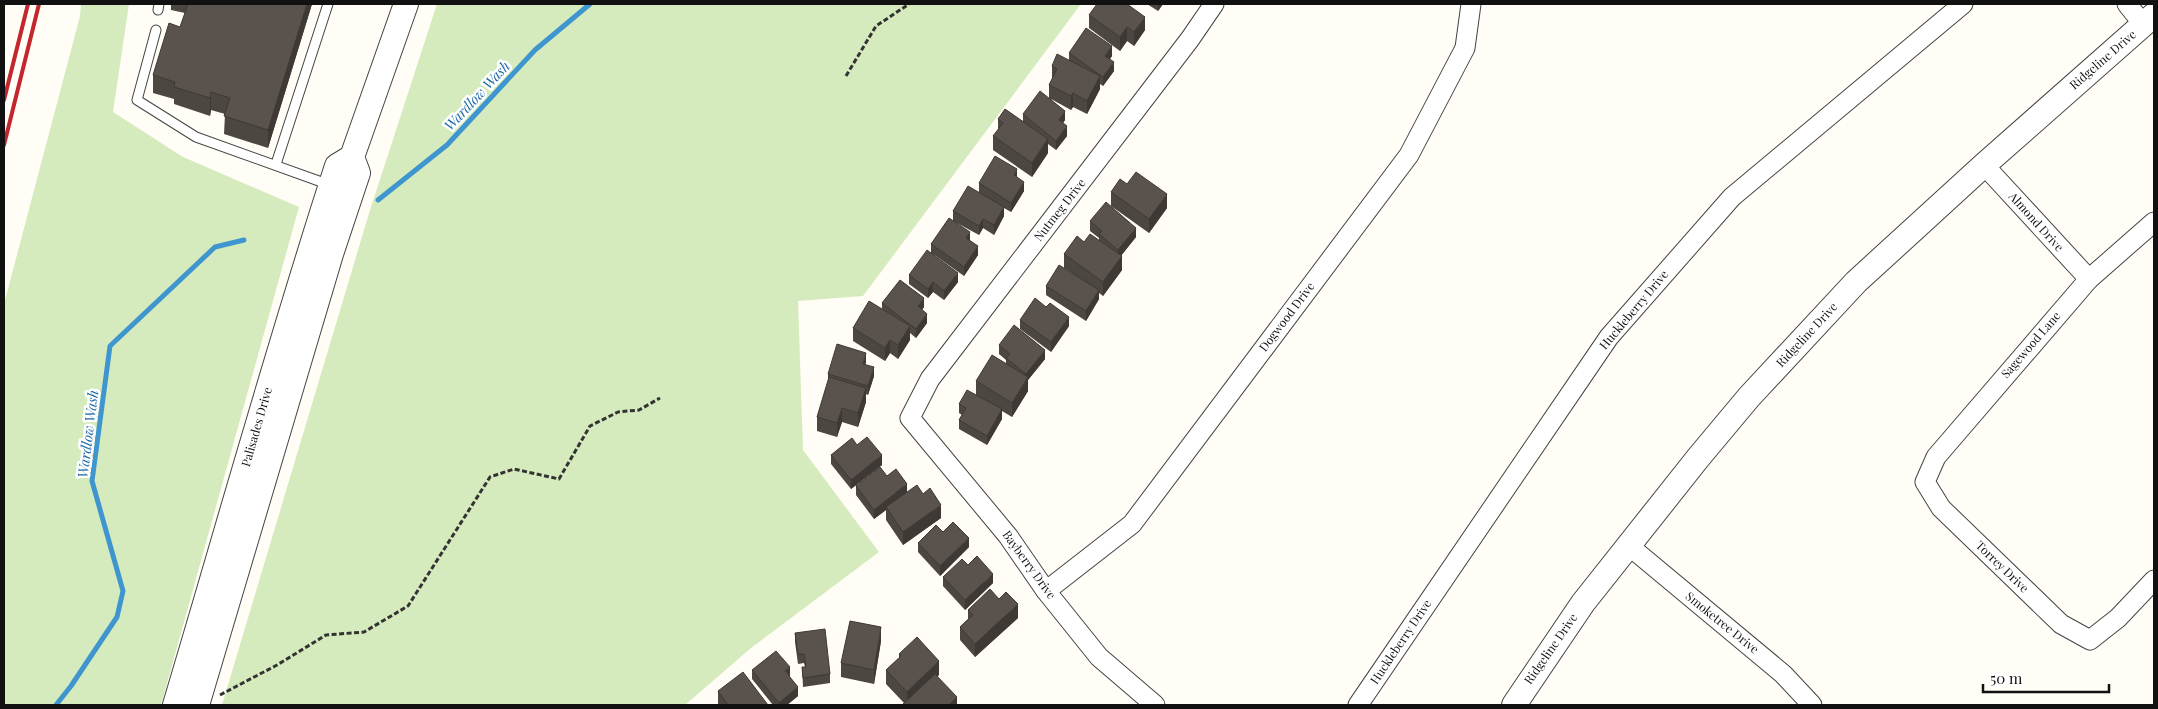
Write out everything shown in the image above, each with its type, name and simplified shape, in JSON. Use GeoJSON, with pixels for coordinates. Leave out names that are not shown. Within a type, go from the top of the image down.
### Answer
{"type":"FeatureCollection","features":[{"type":"Feature","properties":{"kind":"street","name":"Palisades Drive"},"geometry":{"type":"LineString","coordinates":[[175,705],[302,274],[337,166],[352,157],[406,4]]}},
{"type":"Feature","properties":{"kind":"street","name":"Nutmeg Drive"},"geometry":{"type":"LineString","coordinates":[[910,418],[930,379],[1190,39],[1214,4]]}},
{"type":"Feature","properties":{"kind":"street","name":"Dogwood Drive"},"geometry":{"type":"LineString","coordinates":[[1046,591],[1132,524],[1409,155],[1465,48],[1472,4]]}},
{"type":"Feature","properties":{"kind":"street","name":"Huckleberry Drive"},"geometry":{"type":"LineString","coordinates":[[1358,705],[1609,337],[1732,196],[1963,4]]}},
{"type":"Feature","properties":{"kind":"street"},"geometry":{"type":"LineString","coordinates":[[2127,4],[2149,20]]}},
{"type":"Feature","properties":{"kind":"street","name":"Ridgeline Drive"},"geometry":{"type":"LineString","coordinates":[[1514,705],[1583,603],[1749,397],[1842,297],[1984,165],[2149,20]]}},
{"type":"Feature","properties":{"kind":"street","name":"Palisades Drive"},"geometry":{"type":"LineString","coordinates":[[207,701],[325,272],[358,173],[352,157]]}},
{"type":"Feature","properties":{"kind":"street","name":"Almond Drive"},"geometry":{"type":"LineString","coordinates":[[1984,165],[2089,279]]}},
{"type":"Feature","properties":{"kind":"street","name":"Sagewood Lane"},"geometry":{"type":"LineString","coordinates":[[1925,482],[1936,457],[2089,279],[2154,222]]}},
{"type":"Feature","properties":{"kind":"street","name":"Bayberry Drive"},"geometry":{"type":"LineString","coordinates":[[910,418],[1008,536],[1046,591],[1099,657],[1155,705]]}},
{"type":"Feature","properties":{"kind":"street","name":"Torrey Drive"},"geometry":{"type":"LineString","coordinates":[[1925,482],[1941,508],[2061,624],[2090,640],[2118,618],[2154,580]]}},
{"type":"Feature","properties":{"kind":"street","name":"Smoketree Drive"},"geometry":{"type":"LineString","coordinates":[[1628,545],[1784,674],[1812,705]]}},
{"type":"Feature","properties":{"kind":"lane"},"geometry":{"type":"LineString","coordinates":[[276,164],[328,4]]}},
{"type":"Feature","properties":{"kind":"lane"},"geometry":{"type":"LineString","coordinates":[[156,30],[137,100],[196,137],[331,185]]}},
{"type":"Feature","properties":{"kind":"path"},"geometry":{"type":"LineString","coordinates":[[846,76],[876,26],[909,4]]}},
{"type":"Feature","properties":{"kind":"path"},"geometry":{"type":"LineString","coordinates":[[207,701],[277,665],[326,635],[364,632],[408,606],[490,477],[514,469],[559,479],[590,426],[618,412],[639,410],[660,398]]}},
{"type":"Feature","properties":{"kind":"green space"},"geometry":{"type":"Polygon","coordinates":[[[81,4],[129,4],[113,112],[183,157],[299,207],[161,705],[4,705],[4,304],[80,16],[81,4]]]}},
{"type":"Feature","properties":{"kind":"green space"},"geometry":{"type":"Polygon","coordinates":[[[437,4],[1081,4],[863,296],[798,301],[803,450],[879,552],[751,648],[685,705],[222,705],[370,210],[437,4]]]}},
{"type":"Feature","properties":{"kind":"building"},"geometry":{"type":"Polygon","coordinates":[[[188,4],[307,4],[268,130],[224,116],[230,98],[211,92],[210,98],[174,87],[175,82],[153,75],[169,23],[180,27],[188,4]]]}},
{"type":"Feature","properties":{"kind":"building"},"geometry":{"type":"Polygon","coordinates":[[[1097,4],[1127,4],[1145,17],[1134,32],[1127,27],[1120,37],[1089,15],[1097,4]]]}},
{"type":"Feature","properties":{"kind":"building"},"geometry":{"type":"Polygon","coordinates":[[[1086,28],[1112,46],[1105,56],[1114,62],[1103,77],[1069,53],[1086,28]]]}},
{"type":"Feature","properties":{"kind":"building"},"geometry":{"type":"Polygon","coordinates":[[[1057,54],[1100,76],[1087,101],[1073,93],[1071,96],[1049,85],[1057,69],[1052,66],[1057,54]]]}},
{"type":"Feature","properties":{"kind":"building"},"geometry":{"type":"Polygon","coordinates":[[[1040,91],[1065,111],[1059,120],[1067,126],[1056,141],[1023,114],[1040,91]]]}},
{"type":"Feature","properties":{"kind":"building"},"geometry":{"type":"Polygon","coordinates":[[[1005,109],[1048,139],[1032,163],[993,136],[1003,123],[998,119],[1005,109]]]}},
{"type":"Feature","properties":{"kind":"building"},"geometry":{"type":"Polygon","coordinates":[[[995,156],[1017,169],[1014,175],[1024,182],[1011,203],[979,183],[995,156]]]}},
{"type":"Feature","properties":{"kind":"building"},"geometry":{"type":"Polygon","coordinates":[[[1136,172],[1167,194],[1149,219],[1111,192],[1120,179],[1127,184],[1136,172]]]}},
{"type":"Feature","properties":{"kind":"building"},"geometry":{"type":"Polygon","coordinates":[[[968,186],[1004,207],[994,225],[983,219],[979,226],[953,211],[968,186]]]}},
{"type":"Feature","properties":{"kind":"building"},"geometry":{"type":"Polygon","coordinates":[[[1106,202],[1136,228],[1118,250],[1099,234],[1102,231],[1090,221],[1106,202]]]}},
{"type":"Feature","properties":{"kind":"building"},"geometry":{"type":"Polygon","coordinates":[[[949,218],[970,232],[966,238],[978,246],[964,267],[931,244],[949,218]]]}},
{"type":"Feature","properties":{"kind":"building"},"geometry":{"type":"Polygon","coordinates":[[[1090,234],[1122,256],[1103,282],[1064,254],[1077,236],[1084,242],[1090,234]]]}},
{"type":"Feature","properties":{"kind":"building"},"geometry":{"type":"Polygon","coordinates":[[[927,250],[958,273],[944,291],[933,282],[928,289],[909,275],[927,250]]]}},
{"type":"Feature","properties":{"kind":"building"},"geometry":{"type":"Polygon","coordinates":[[[1059,265],[1099,290],[1086,311],[1046,286],[1059,265]]]}},
{"type":"Feature","properties":{"kind":"building"},"geometry":{"type":"Polygon","coordinates":[[[900,280],[924,298],[918,306],[927,314],[916,329],[882,303],[900,280]]]}},
{"type":"Feature","properties":{"kind":"building"},"geometry":{"type":"Polygon","coordinates":[[[1035,298],[1046,307],[1050,303],[1069,317],[1051,342],[1020,320],[1035,298]]]}},
{"type":"Feature","properties":{"kind":"building"},"geometry":{"type":"Polygon","coordinates":[[[869,301],[910,326],[898,345],[890,340],[885,348],[853,328],[869,301]]]}},
{"type":"Feature","properties":{"kind":"building"},"geometry":{"type":"Polygon","coordinates":[[[1014,325],[1045,350],[1026,374],[1006,358],[1010,354],[999,345],[1014,325]]]}},
{"type":"Feature","properties":{"kind":"building"},"geometry":{"type":"Polygon","coordinates":[[[837,344],[866,353],[863,364],[874,367],[868,386],[828,374],[837,344]]]}},
{"type":"Feature","properties":{"kind":"building"},"geometry":{"type":"Polygon","coordinates":[[[992,355],[1028,377],[1012,403],[976,381],[992,355]]]}},
{"type":"Feature","properties":{"kind":"building"},"geometry":{"type":"Polygon","coordinates":[[[829,377],[866,388],[858,413],[842,408],[837,423],[817,417],[829,377]]]}},
{"type":"Feature","properties":{"kind":"building"},"geometry":{"type":"Polygon","coordinates":[[[967,390],[1002,409],[987,436],[959,420],[966,408],[959,404],[967,390]]]}},
{"type":"Feature","properties":{"kind":"building"},"geometry":{"type":"Polygon","coordinates":[[[867,437],[882,455],[851,480],[831,455],[852,438],[857,445],[867,437]]]}},
{"type":"Feature","properties":{"kind":"building"},"geometry":{"type":"Polygon","coordinates":[[[880,467],[887,476],[896,469],[907,484],[874,510],[856,486],[880,467]]]}},
{"type":"Feature","properties":{"kind":"building"},"geometry":{"type":"Polygon","coordinates":[[[917,485],[923,494],[930,488],[941,505],[903,532],[886,507],[917,485]]]}},
{"type":"Feature","properties":{"kind":"building"},"geometry":{"type":"Polygon","coordinates":[[[953,522],[969,538],[940,566],[918,543],[936,525],[943,532],[953,522]]]}},
{"type":"Feature","properties":{"kind":"building"},"geometry":{"type":"Polygon","coordinates":[[[977,556],[993,574],[965,600],[943,577],[962,559],[968,565],[977,556]]]}},
{"type":"Feature","properties":{"kind":"building"},"geometry":{"type":"Polygon","coordinates":[[[990,589],[999,599],[1006,592],[1018,604],[975,644],[960,627],[973,615],[968,610],[990,589]]]}},
{"type":"Feature","properties":{"kind":"building"},"geometry":{"type":"Polygon","coordinates":[[[850,621],[881,627],[874,670],[841,663],[850,621]]]}},
{"type":"Feature","properties":{"kind":"building"},"geometry":{"type":"Polygon","coordinates":[[[825,629],[830,674],[803,678],[802,667],[806,667],[804,654],[798,654],[795,633],[825,629]]]}},
{"type":"Feature","properties":{"kind":"building"},"geometry":{"type":"Polygon","coordinates":[[[917,637],[939,661],[907,692],[886,670],[917,637]]]}},
{"type":"Feature","properties":{"kind":"building"},"geometry":{"type":"Polygon","coordinates":[[[776,651],[790,667],[785,671],[798,687],[779,703],[752,670],[776,651]]]}},
{"type":"Feature","properties":{"kind":"building"},"geometry":{"type":"Polygon","coordinates":[[[743,672],[768,705],[728,705],[718,691],[743,672]]]}},
{"type":"Feature","properties":{"kind":"building"},"geometry":{"type":"Polygon","coordinates":[[[935,674],[957,697],[949,705],[902,705],[935,674]]]}},
{"type":"Feature","properties":{"kind":"waterway","name":"Wardlow Wash"},"geometry":{"type":"LineString","coordinates":[[378,200],[447,145],[535,50],[590,4]]}},
{"type":"Feature","properties":{"kind":"waterway","name":"Wardlow Wash"},"geometry":{"type":"LineString","coordinates":[[56,705],[71,686],[117,617],[123,591],[92,481],[110,346],[215,247],[244,240]]}},
{"type":"Feature","properties":{"kind":"railway"},"geometry":{"type":"LineString","coordinates":[[4,100],[28,4]]}},
{"type":"Feature","properties":{"kind":"railway"},"geometry":{"type":"LineString","coordinates":[[4,145],[39,4]]}}]}
